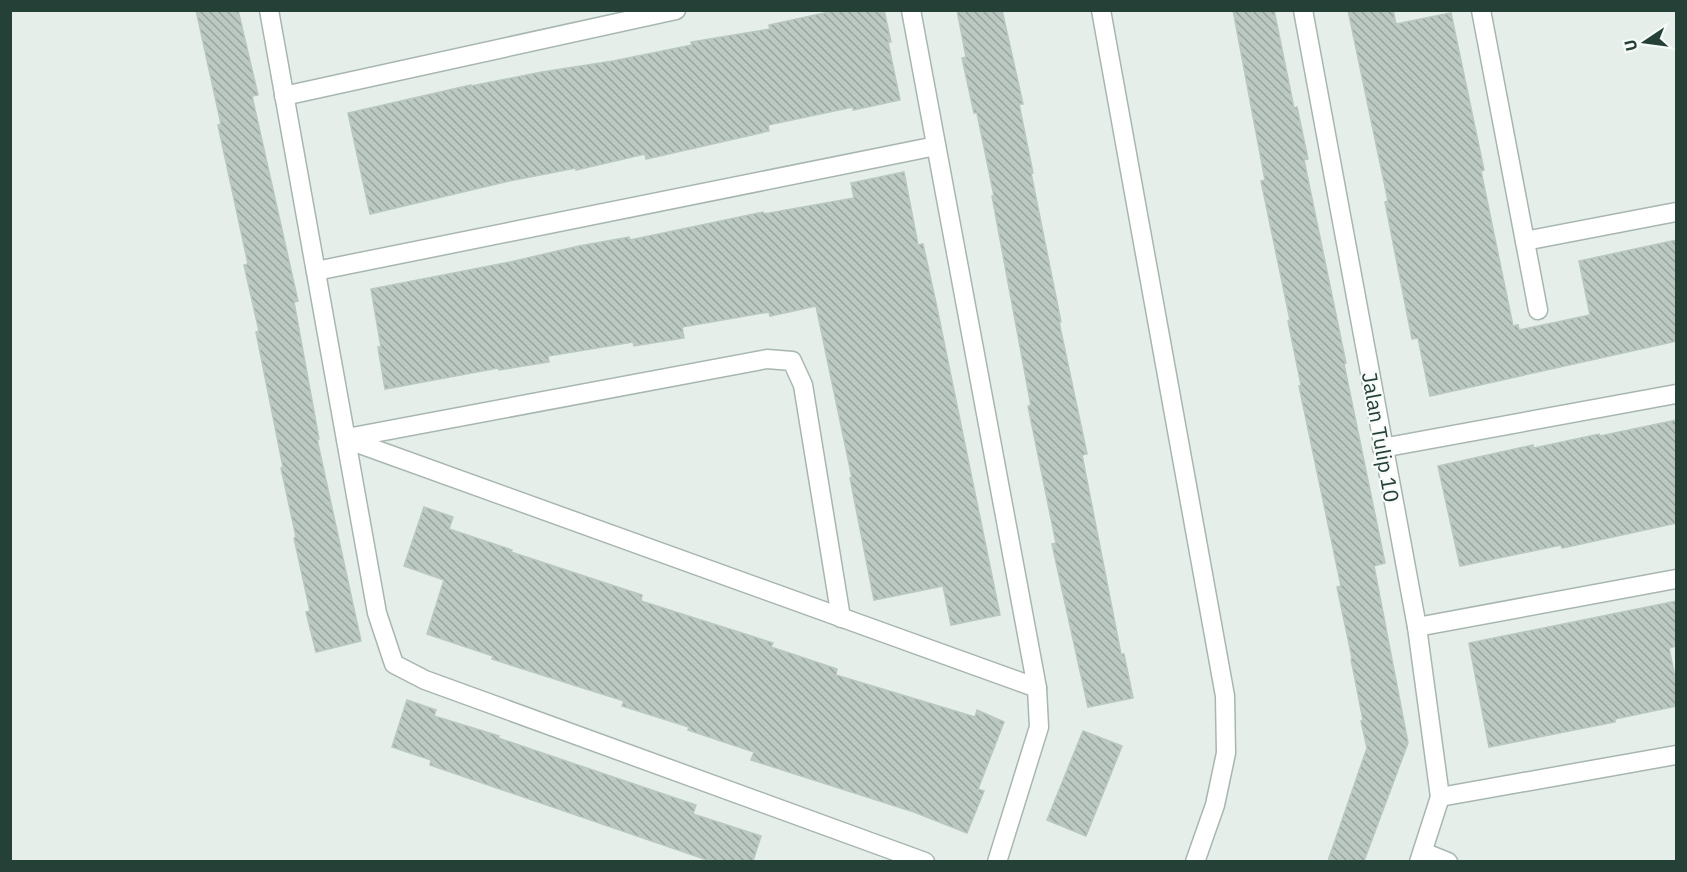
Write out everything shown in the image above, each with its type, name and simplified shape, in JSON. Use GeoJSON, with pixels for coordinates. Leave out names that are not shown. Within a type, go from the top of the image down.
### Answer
{"type":"FeatureCollection","features":[{"type":"Feature","properties":{"kind":"street"},"geometry":{"type":"LineString","coordinates":[[269,10],[377,613],[394,664],[425,680],[926,861]]}},
{"type":"Feature","properties":{"kind":"street"},"geometry":{"type":"LineString","coordinates":[[284,96],[676,10]]}},
{"type":"Feature","properties":{"kind":"street"},"geometry":{"type":"LineString","coordinates":[[911,10],[1037,688],[1040,727],[997,861]]}},
{"type":"Feature","properties":{"kind":"street"},"geometry":{"type":"LineString","coordinates":[[1101,10],[1225,696],[1226,753],[1215,805],[1195,861]]}},
{"type":"Feature","properties":{"kind":"street","name":"Jalan Tulip 10"},"geometry":{"type":"LineString","coordinates":[[1303,10],[1382,448],[1417,627],[1440,797],[1421,857]]}},
{"type":"Feature","properties":{"kind":"street"},"geometry":{"type":"LineString","coordinates":[[1481,10],[1538,310]]}},
{"type":"Feature","properties":{"kind":"street"},"geometry":{"type":"LineString","coordinates":[[315,271],[936,146]]}},
{"type":"Feature","properties":{"kind":"street"},"geometry":{"type":"LineString","coordinates":[[1525,241],[1677,212]]}},
{"type":"Feature","properties":{"kind":"street"},"geometry":{"type":"LineString","coordinates":[[346,439],[767,359],[792,361],[803,385],[841,618]]}},
{"type":"Feature","properties":{"kind":"street"},"geometry":{"type":"LineString","coordinates":[[1382,448],[1677,394]]}},
{"type":"Feature","properties":{"kind":"street"},"geometry":{"type":"LineString","coordinates":[[346,439],[1037,688]]}},
{"type":"Feature","properties":{"kind":"street"},"geometry":{"type":"LineString","coordinates":[[1417,627],[1677,579]]}},
{"type":"Feature","properties":{"kind":"street"},"geometry":{"type":"LineString","coordinates":[[1440,797],[1677,754]]}},
{"type":"Feature","properties":{"kind":"street"},"geometry":{"type":"LineString","coordinates":[[1421,857],[1448,861]]}},
{"type":"Feature","properties":{"kind":"building"},"geometry":{"type":"Polygon","coordinates":[[[196,10],[238,10],[258,95],[252,96],[298,301],[294,302],[319,439],[317,439],[361,641],[316,652],[306,612],[310,611],[294,538],[296,537],[256,332],[259,331],[244,265],[248,264],[196,10]]]}},
{"type":"Feature","properties":{"kind":"building"},"geometry":{"type":"Polygon","coordinates":[[[838,10],[884,10],[900,100],[853,110],[853,107],[768,125],[769,131],[646,159],[645,154],[576,170],[576,168],[509,181],[370,214],[348,113],[471,85],[613,61],[692,45],[691,42],[770,29],[769,25],[838,10]]]}},
{"type":"Feature","properties":{"kind":"building"},"geometry":{"type":"Polygon","coordinates":[[[957,10],[1002,10],[1023,104],[1019,104],[1033,173],[1031,173],[1087,454],[1082,455],[1121,654],[1124,654],[1133,698],[1088,707],[1052,544],[1056,543],[1028,406],[1031,406],[992,196],[994,196],[977,113],[974,113],[962,58],[966,57],[957,10]]]}},
{"type":"Feature","properties":{"kind":"building"},"geometry":{"type":"Polygon","coordinates":[[[1233,10],[1274,10],[1294,108],[1297,107],[1308,159],[1304,160],[1385,563],[1374,566],[1408,743],[1364,861],[1328,861],[1367,748],[1337,587],[1341,586],[1299,386],[1301,385],[1288,321],[1290,320],[1261,181],[1265,180],[1233,10]]]}},
{"type":"Feature","properties":{"kind":"building"},"geometry":{"type":"Polygon","coordinates":[[[1348,10],[1393,10],[1396,24],[1451,13],[1484,170],[1481,171],[1513,326],[1518,325],[1519,330],[1590,315],[1579,261],[1677,240],[1677,341],[1430,396],[1418,338],[1412,339],[1385,202],[1388,201],[1348,10]]]}},
{"type":"Feature","properties":{"kind":"building"},"geometry":{"type":"Polygon","coordinates":[[[904,172],[918,245],[923,244],[936,303],[1000,615],[951,625],[943,586],[874,600],[850,478],[852,478],[816,306],[770,316],[769,312],[682,327],[684,338],[634,346],[633,342],[548,356],[549,362],[499,370],[498,368],[385,389],[378,347],[381,347],[371,289],[579,246],[629,237],[630,240],[763,212],[764,214],[854,198],[851,183],[904,172]]]}},
{"type":"Feature","properties":{"kind":"building"},"geometry":{"type":"Polygon","coordinates":[[[1677,420],[1677,523],[1562,548],[1561,545],[1460,566],[1438,466],[1533,445],[1534,448],[1677,420]]]}},
{"type":"Feature","properties":{"kind":"building"},"geometry":{"type":"Polygon","coordinates":[[[424,507],[453,517],[449,529],[642,595],[641,601],[773,643],[771,647],[837,669],[836,675],[975,717],[977,710],[1004,722],[978,789],[984,791],[967,833],[914,812],[751,760],[754,752],[688,730],[689,727],[622,706],[624,701],[492,659],[493,656],[427,634],[444,580],[404,566],[424,507]]]}},
{"type":"Feature","properties":{"kind":"building"},"geometry":{"type":"Polygon","coordinates":[[[1677,601],[1677,646],[1669,648],[1677,687],[1677,706],[1615,719],[1615,722],[1489,747],[1469,643],[1677,601]]]}},
{"type":"Feature","properties":{"kind":"building"},"geometry":{"type":"Polygon","coordinates":[[[407,700],[436,710],[434,716],[499,736],[498,738],[696,805],[693,814],[761,836],[753,861],[710,861],[430,765],[431,760],[392,747],[407,700]]]}},
{"type":"Feature","properties":{"kind":"building"},"geometry":{"type":"Polygon","coordinates":[[[1083,731],[1122,746],[1086,836],[1047,820],[1083,731]]]}}]}
